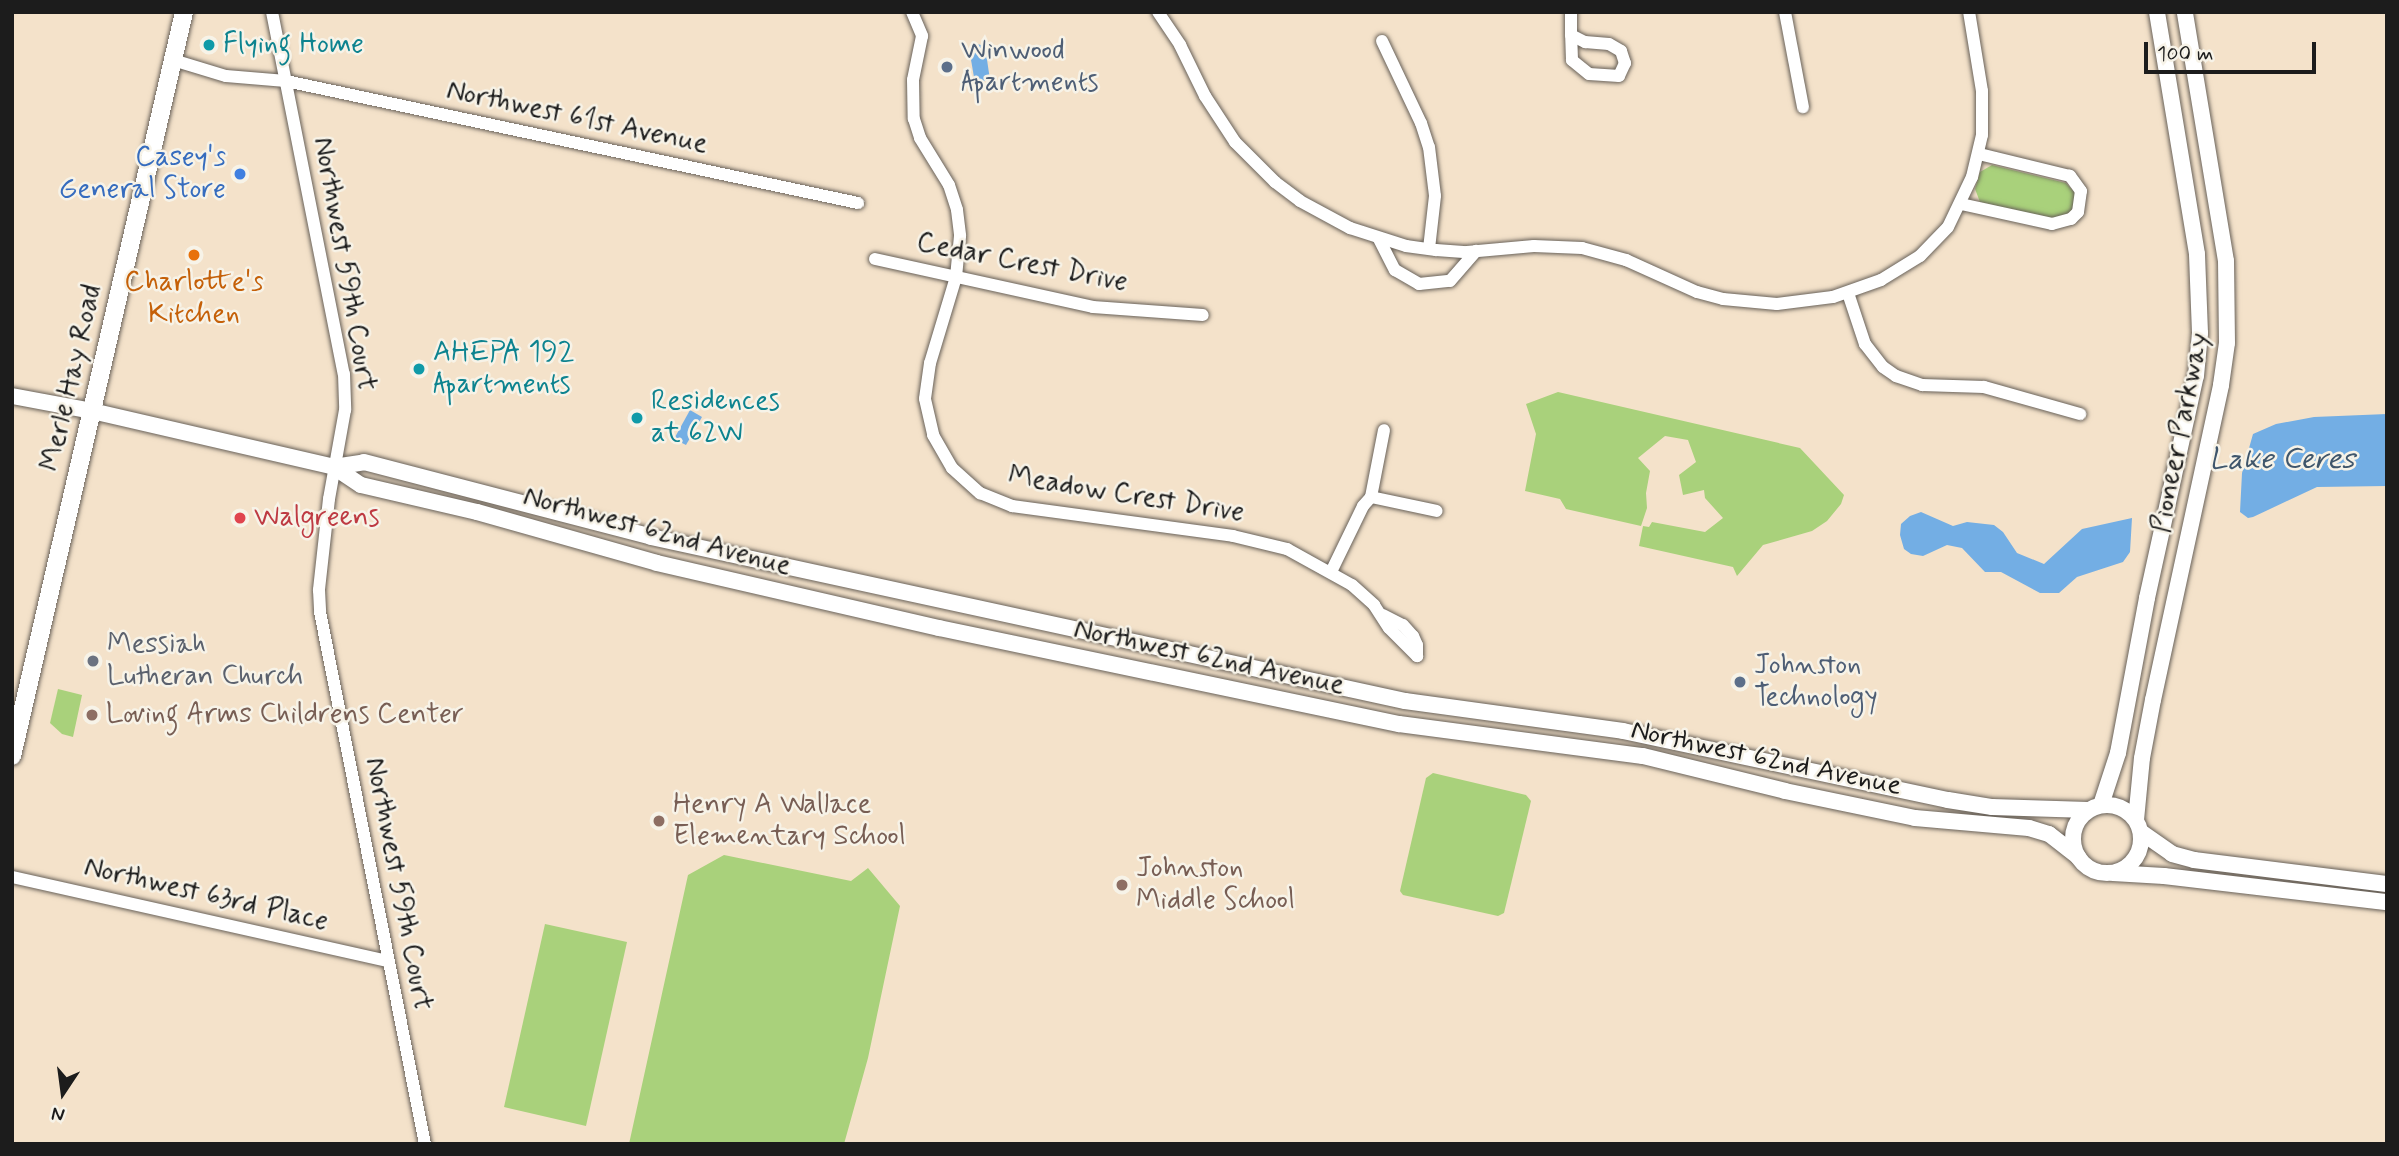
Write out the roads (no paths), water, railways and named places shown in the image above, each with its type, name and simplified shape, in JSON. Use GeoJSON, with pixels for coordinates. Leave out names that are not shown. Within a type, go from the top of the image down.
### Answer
{"type":"FeatureCollection","features":[{"type":"Feature","properties":{"kind":"main road","name":"Merle Hay Road"},"geometry":{"type":"LineString","coordinates":[[12,756],[184,12]]}},
{"type":"Feature","properties":{"kind":"street","name":"Northwest 59th Court"},"geometry":{"type":"LineString","coordinates":[[272,12],[344,371],[345,410],[334,467],[319,590],[320,612],[425,1144]]}},
{"type":"Feature","properties":{"kind":"street","name":"Meadow Crest Drive"},"geometry":{"type":"LineString","coordinates":[[912,12],[922,36],[913,80],[914,119],[920,138],[949,185],[957,210],[960,236],[956,277],[930,363],[925,399],[930,427],[940,452],[964,481],[980,492],[1012,506],[1261,541],[1298,554],[1352,585],[1383,615]]}},
{"type":"Feature","properties":{"kind":"street"},"geometry":{"type":"LineString","coordinates":[[1158,12],[1180,45],[1219,120],[1254,163],[1300,201],[1350,228],[1378,239],[1429,249],[1476,251],[1534,246],[1582,248],[1626,260],[1697,292],[1750,303],[1805,302],[1848,293],[1899,271],[1920,256],[1948,226],[1961,204],[1979,154],[1982,91],[1969,12]]}},
{"type":"Feature","properties":{"kind":"street"},"geometry":{"type":"LineString","coordinates":[[1571,12],[1571,36],[1572,60],[1589,74],[1619,76],[1625,63],[1621,51],[1609,44],[1585,42],[1571,36]]}},
{"type":"Feature","properties":{"kind":"street"},"geometry":{"type":"LineString","coordinates":[[1785,12],[1803,107]]}},
{"type":"Feature","properties":{"kind":"street","name":"Pioneer Parkway"},"geometry":{"type":"LineString","coordinates":[[2095,807],[2118,753],[2147,598],[2196,376],[2200,333],[2197,254],[2157,12]]}},
{"type":"Feature","properties":{"kind":"street","name":"Pioneer Parkway"},"geometry":{"type":"LineString","coordinates":[[2139,826],[2151,712],[2221,386],[2227,343],[2226,261],[2185,12]]}},
{"type":"Feature","properties":{"kind":"street"},"geometry":{"type":"LineString","coordinates":[[1382,41],[1418,116],[1429,147],[1434,196],[1429,249]]}},
{"type":"Feature","properties":{"kind":"street","name":"Northwest 61st Avenue"},"geometry":{"type":"LineString","coordinates":[[173,60],[226,76],[286,81],[858,204]]}},
{"type":"Feature","properties":{"kind":"street"},"geometry":{"type":"LineString","coordinates":[[1961,204],[2052,224],[2071,219],[2078,212],[2081,191],[2070,176],[1979,154]]}},
{"type":"Feature","properties":{"kind":"street"},"geometry":{"type":"LineString","coordinates":[[1378,239],[1395,270],[1419,284],[1450,281],[1476,251]]}},
{"type":"Feature","properties":{"kind":"street","name":"Cedar Crest Drive"},"geometry":{"type":"LineString","coordinates":[[875,258],[1093,307],[1203,316]]}},
{"type":"Feature","properties":{"kind":"street"},"geometry":{"type":"LineString","coordinates":[[1848,293],[1865,344],[1883,367],[1896,376],[1922,386],[1984,387],[2080,414]]}},
{"type":"Feature","properties":{"kind":"street","name":"Northwest 62nd Avenue"},"geometry":{"type":"LineString","coordinates":[[12,396],[92,411],[334,467],[361,485],[477,512],[657,563],[939,628],[1399,724],[1643,756],[1785,791],[1915,818],[2029,828],[2049,834],[2078,858]]}},
{"type":"Feature","properties":{"kind":"street"},"geometry":{"type":"LineString","coordinates":[[1331,572],[1363,506],[1371,497],[1384,430]]}},
{"type":"Feature","properties":{"kind":"street","name":"Northwest 62nd Avenue"},"geometry":{"type":"LineString","coordinates":[[334,467],[364,462],[651,537],[1405,701],[1623,731],[1992,807],[2095,807]]}},
{"type":"Feature","properties":{"kind":"street"},"geometry":{"type":"LineString","coordinates":[[1371,497],[1437,511]]}},
{"type":"Feature","properties":{"kind":"street"},"geometry":{"type":"LineString","coordinates":[[2387,884],[2194,860],[2172,854],[2139,826],[2127,810],[2114,805],[2095,807],[2079,819],[2073,831],[2073,845],[2078,858],[2087,867],[2100,873],[2164,876],[2387,902]]}},
{"type":"Feature","properties":{"kind":"street"},"geometry":{"type":"LineString","coordinates":[[2113,873],[2126,868],[2136,858],[2141,846],[2139,826]]}},
{"type":"Feature","properties":{"kind":"street","name":"Northwest 63rd Place"},"geometry":{"type":"LineString","coordinates":[[12,877],[388,961]]}},
{"type":"Feature","properties":{"kind":"water"},"geometry":{"type":"Polygon","coordinates":[[[973,43],[985,46],[990,80],[975,83],[970,54],[973,43]]]}},
{"type":"Feature","properties":{"kind":"water"},"geometry":{"type":"Polygon","coordinates":[[[690,410],[702,417],[686,445],[674,439],[690,410]]]}},
{"type":"Feature","properties":{"kind":"water","name":"Lake Ceres"},"geometry":{"type":"Polygon","coordinates":[[[2387,414],[2387,486],[2317,487],[2253,517],[2248,518],[2240,512],[2242,473],[2253,434],[2276,424],[2314,417],[2387,414]]]}},
{"type":"Feature","properties":{"kind":"water"},"geometry":{"type":"Polygon","coordinates":[[[1921,512],[1953,526],[1967,522],[1994,525],[2003,532],[2017,553],[2044,564],[2082,529],[2132,518],[2130,552],[2123,562],[2077,577],[2059,593],[2040,593],[2001,572],[1985,572],[1962,548],[1947,545],[1923,556],[1911,554],[1904,549],[1900,535],[1901,524],[1910,516],[1921,512]]]}},
{"type":"Feature","properties":{"kind":"place","name":"Flying Home"},"geometry":{"type":"Point","coordinates":[209,45]}},
{"type":"Feature","properties":{"kind":"place","name":"Winwood Apartments"},"geometry":{"type":"Point","coordinates":[947,67]}},
{"type":"Feature","properties":{"kind":"place","name":"Casey's General Store"},"geometry":{"type":"Point","coordinates":[240,174]}},
{"type":"Feature","properties":{"kind":"place","name":"Charlotte's Kitchen"},"geometry":{"type":"Point","coordinates":[194,255]}},
{"type":"Feature","properties":{"kind":"place","name":"AHEPA 192 Apartments"},"geometry":{"type":"Point","coordinates":[419,369]}},
{"type":"Feature","properties":{"kind":"place","name":"Residences at 62W"},"geometry":{"type":"Point","coordinates":[637,418]}},
{"type":"Feature","properties":{"kind":"place","name":"Walgreens"},"geometry":{"type":"Point","coordinates":[240,518]}},
{"type":"Feature","properties":{"kind":"place","name":"Messiah Lutheran Church"},"geometry":{"type":"Point","coordinates":[93,661]}},
{"type":"Feature","properties":{"kind":"place","name":"Johnston Technology"},"geometry":{"type":"Point","coordinates":[1740,682]}},
{"type":"Feature","properties":{"kind":"place","name":"Loving Arms Childrens Center"},"geometry":{"type":"Point","coordinates":[92,715]}},
{"type":"Feature","properties":{"kind":"place","name":"Henry A Wallace Elementary School"},"geometry":{"type":"Point","coordinates":[659,821]}},
{"type":"Feature","properties":{"kind":"place","name":"Johnston Middle School"},"geometry":{"type":"Point","coordinates":[1122,885]}}]}
